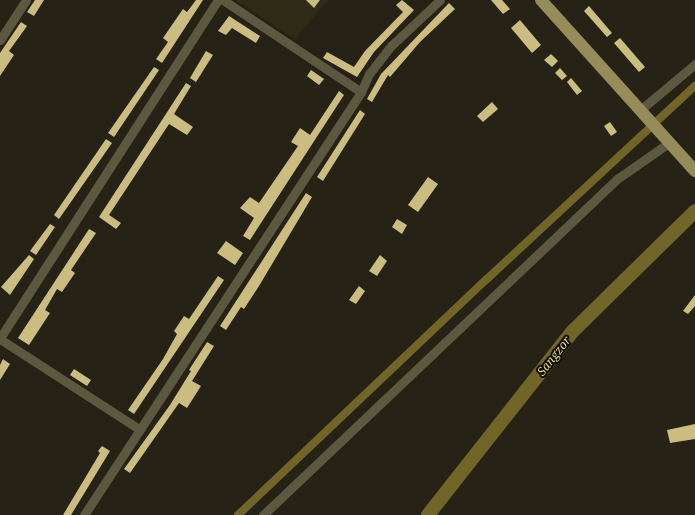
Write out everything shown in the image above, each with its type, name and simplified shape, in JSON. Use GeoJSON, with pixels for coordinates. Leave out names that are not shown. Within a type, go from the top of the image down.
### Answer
{"type":"FeatureCollection","features":[{"type":"Feature","properties":{"kind":"main road"},"geometry":{"type":"LineString","coordinates":[[541,0],[641,113],[695,170]]}},
{"type":"Feature","properties":{"kind":"street"},"geometry":{"type":"LineString","coordinates":[[0,40],[26,0]]}},
{"type":"Feature","properties":{"kind":"street"},"geometry":{"type":"LineString","coordinates":[[139,429],[0,338],[218,0]]}},
{"type":"Feature","properties":{"kind":"street"},"geometry":{"type":"LineString","coordinates":[[223,0],[361,92]]}},
{"type":"Feature","properties":{"kind":"street"},"geometry":{"type":"LineString","coordinates":[[84,515],[361,92],[370,74],[392,45],[440,0]]}},
{"type":"Feature","properties":{"kind":"street"},"geometry":{"type":"LineString","coordinates":[[641,113],[695,64]]}},
{"type":"Feature","properties":{"kind":"street"},"geometry":{"type":"LineString","coordinates":[[263,515],[617,179],[670,142]]}},
{"type":"Feature","properties":{"kind":"shaded area"},"geometry":{"type":"Polygon","coordinates":[[[236,0],[328,0],[295,39],[236,0]]]}},
{"type":"Feature","properties":{"kind":"building"},"geometry":{"type":"Polygon","coordinates":[[[35,0],[44,0],[34,16],[27,12],[35,0]]]}},
{"type":"Feature","properties":{"kind":"building"},"geometry":{"type":"Polygon","coordinates":[[[196,0],[203,0],[162,63],[156,59],[168,42],[163,38],[183,9],[187,12],[196,0]]]}},
{"type":"Feature","properties":{"kind":"building"},"geometry":{"type":"Polygon","coordinates":[[[306,0],[320,0],[314,8],[306,0]]]}},
{"type":"Feature","properties":{"kind":"building"},"geometry":{"type":"Polygon","coordinates":[[[402,0],[414,10],[374,52],[357,77],[323,58],[327,52],[354,67],[365,51],[403,12],[396,5],[402,0]]]}},
{"type":"Feature","properties":{"kind":"building"},"geometry":{"type":"Polygon","coordinates":[[[491,0],[502,0],[510,9],[503,14],[491,0]]]}},
{"type":"Feature","properties":{"kind":"building"},"geometry":{"type":"Polygon","coordinates":[[[449,3],[455,9],[420,42],[390,77],[388,75],[372,102],[367,99],[381,74],[449,3]]]}},
{"type":"Feature","properties":{"kind":"building"},"geometry":{"type":"Polygon","coordinates":[[[589,6],[612,33],[607,37],[584,11],[589,6]]]}},
{"type":"Feature","properties":{"kind":"building"},"geometry":{"type":"Polygon","coordinates":[[[229,16],[260,36],[256,43],[232,28],[226,35],[218,31],[229,16]]]}},
{"type":"Feature","properties":{"kind":"building"},"geometry":{"type":"Polygon","coordinates":[[[520,20],[541,45],[532,53],[511,28],[520,20]]]}},
{"type":"Feature","properties":{"kind":"building"},"geometry":{"type":"Polygon","coordinates":[[[21,22],[27,26],[9,51],[14,55],[0,76],[0,53],[21,22]]]}},
{"type":"Feature","properties":{"kind":"building"},"geometry":{"type":"Polygon","coordinates":[[[620,38],[645,67],[639,72],[614,43],[620,38]]]}},
{"type":"Feature","properties":{"kind":"building"},"geometry":{"type":"Polygon","coordinates":[[[206,51],[213,55],[196,82],[190,78],[206,51]]]}},
{"type":"Feature","properties":{"kind":"building"},"geometry":{"type":"Polygon","coordinates":[[[551,54],[558,61],[552,67],[544,60],[551,54]]]}},
{"type":"Feature","properties":{"kind":"building"},"geometry":{"type":"Polygon","coordinates":[[[154,67],[159,70],[114,137],[108,133],[154,67]]]}},
{"type":"Feature","properties":{"kind":"building"},"geometry":{"type":"Polygon","coordinates":[[[560,68],[567,76],[562,80],[555,73],[560,68]]]}},
{"type":"Feature","properties":{"kind":"building"},"geometry":{"type":"Polygon","coordinates":[[[311,70],[324,79],[319,85],[307,76],[311,70]]]}},
{"type":"Feature","properties":{"kind":"building"},"geometry":{"type":"Polygon","coordinates":[[[571,78],[582,91],[577,95],[567,82],[571,78]]]}},
{"type":"Feature","properties":{"kind":"building"},"geometry":{"type":"Polygon","coordinates":[[[186,83],[191,86],[174,114],[193,127],[187,135],[169,124],[109,215],[121,223],[116,229],[99,217],[186,83]]]}},
{"type":"Feature","properties":{"kind":"building"},"geometry":{"type":"Polygon","coordinates":[[[339,91],[344,95],[250,240],[243,236],[254,218],[240,208],[250,197],[259,203],[298,146],[291,142],[300,128],[310,135],[339,91]]]}},
{"type":"Feature","properties":{"kind":"building"},"geometry":{"type":"Polygon","coordinates":[[[492,102],[498,109],[483,122],[477,116],[492,102]]]}},
{"type":"Feature","properties":{"kind":"building"},"geometry":{"type":"Polygon","coordinates":[[[360,110],[365,114],[323,181],[317,177],[360,110]]]}},
{"type":"Feature","properties":{"kind":"building"},"geometry":{"type":"Polygon","coordinates":[[[610,122],[617,132],[611,136],[604,126],[610,122]]]}},
{"type":"Feature","properties":{"kind":"building"},"geometry":{"type":"Polygon","coordinates":[[[106,139],[112,143],[59,219],[54,215],[106,139]]]}},
{"type":"Feature","properties":{"kind":"building"},"geometry":{"type":"Polygon","coordinates":[[[428,177],[438,184],[418,212],[408,205],[428,177]]]}},
{"type":"Feature","properties":{"kind":"building"},"geometry":{"type":"Polygon","coordinates":[[[306,193],[312,197],[259,286],[244,309],[241,307],[226,330],[220,326],[306,193]]]}},
{"type":"Feature","properties":{"kind":"building"},"geometry":{"type":"Polygon","coordinates":[[[397,219],[407,225],[402,234],[392,227],[397,219]]]}},
{"type":"Feature","properties":{"kind":"building"},"geometry":{"type":"Polygon","coordinates":[[[50,224],[55,227],[36,255],[30,251],[50,224]]]}},
{"type":"Feature","properties":{"kind":"building"},"geometry":{"type":"Polygon","coordinates":[[[89,229],[96,233],[71,270],[75,273],[62,292],[57,289],[45,310],[50,313],[29,345],[18,338],[89,229]]]}},
{"type":"Feature","properties":{"kind":"building"},"geometry":{"type":"Polygon","coordinates":[[[226,241],[243,253],[235,265],[217,253],[226,241]]]}},
{"type":"Feature","properties":{"kind":"building"},"geometry":{"type":"Polygon","coordinates":[[[29,255],[34,259],[10,295],[1,287],[29,255]]]}},
{"type":"Feature","properties":{"kind":"building"},"geometry":{"type":"Polygon","coordinates":[[[380,255],[387,261],[377,276],[369,271],[380,255]]]}},
{"type":"Feature","properties":{"kind":"building"},"geometry":{"type":"Polygon","coordinates":[[[218,276],[224,280],[134,414],[128,410],[163,359],[177,334],[174,331],[184,316],[189,319],[218,276]]]}},
{"type":"Feature","properties":{"kind":"building"},"geometry":{"type":"Polygon","coordinates":[[[359,286],[365,291],[356,304],[349,300],[359,286]]]}},
{"type":"Feature","properties":{"kind":"building"},"geometry":{"type":"Polygon","coordinates":[[[695,295],[695,306],[688,314],[683,311],[695,295]]]}},
{"type":"Feature","properties":{"kind":"building"},"geometry":{"type":"Polygon","coordinates":[[[207,342],[214,346],[192,381],[201,386],[187,408],[179,403],[130,473],[124,469],[170,405],[191,371],[189,370],[207,342]]]}},
{"type":"Feature","properties":{"kind":"building"},"geometry":{"type":"Polygon","coordinates":[[[3,359],[10,364],[0,380],[0,365],[3,359]]]}},
{"type":"Feature","properties":{"kind":"building"},"geometry":{"type":"Polygon","coordinates":[[[74,369],[91,380],[87,386],[70,375],[74,369]]]}},
{"type":"Feature","properties":{"kind":"building"},"geometry":{"type":"Polygon","coordinates":[[[695,424],[695,439],[670,443],[667,430],[695,424]]]}},
{"type":"Feature","properties":{"kind":"building"},"geometry":{"type":"Polygon","coordinates":[[[102,446],[110,451],[71,515],[63,515],[100,453],[98,451],[102,446]]]}},
{"type":"Feature","properties":{"kind":"waterway"},"geometry":{"type":"LineString","coordinates":[[238,515],[487,279],[695,86]]}},
{"type":"Feature","properties":{"kind":"waterway","name":"Sangzor"},"geometry":{"type":"LineString","coordinates":[[428,515],[573,331],[695,211]]}}]}
